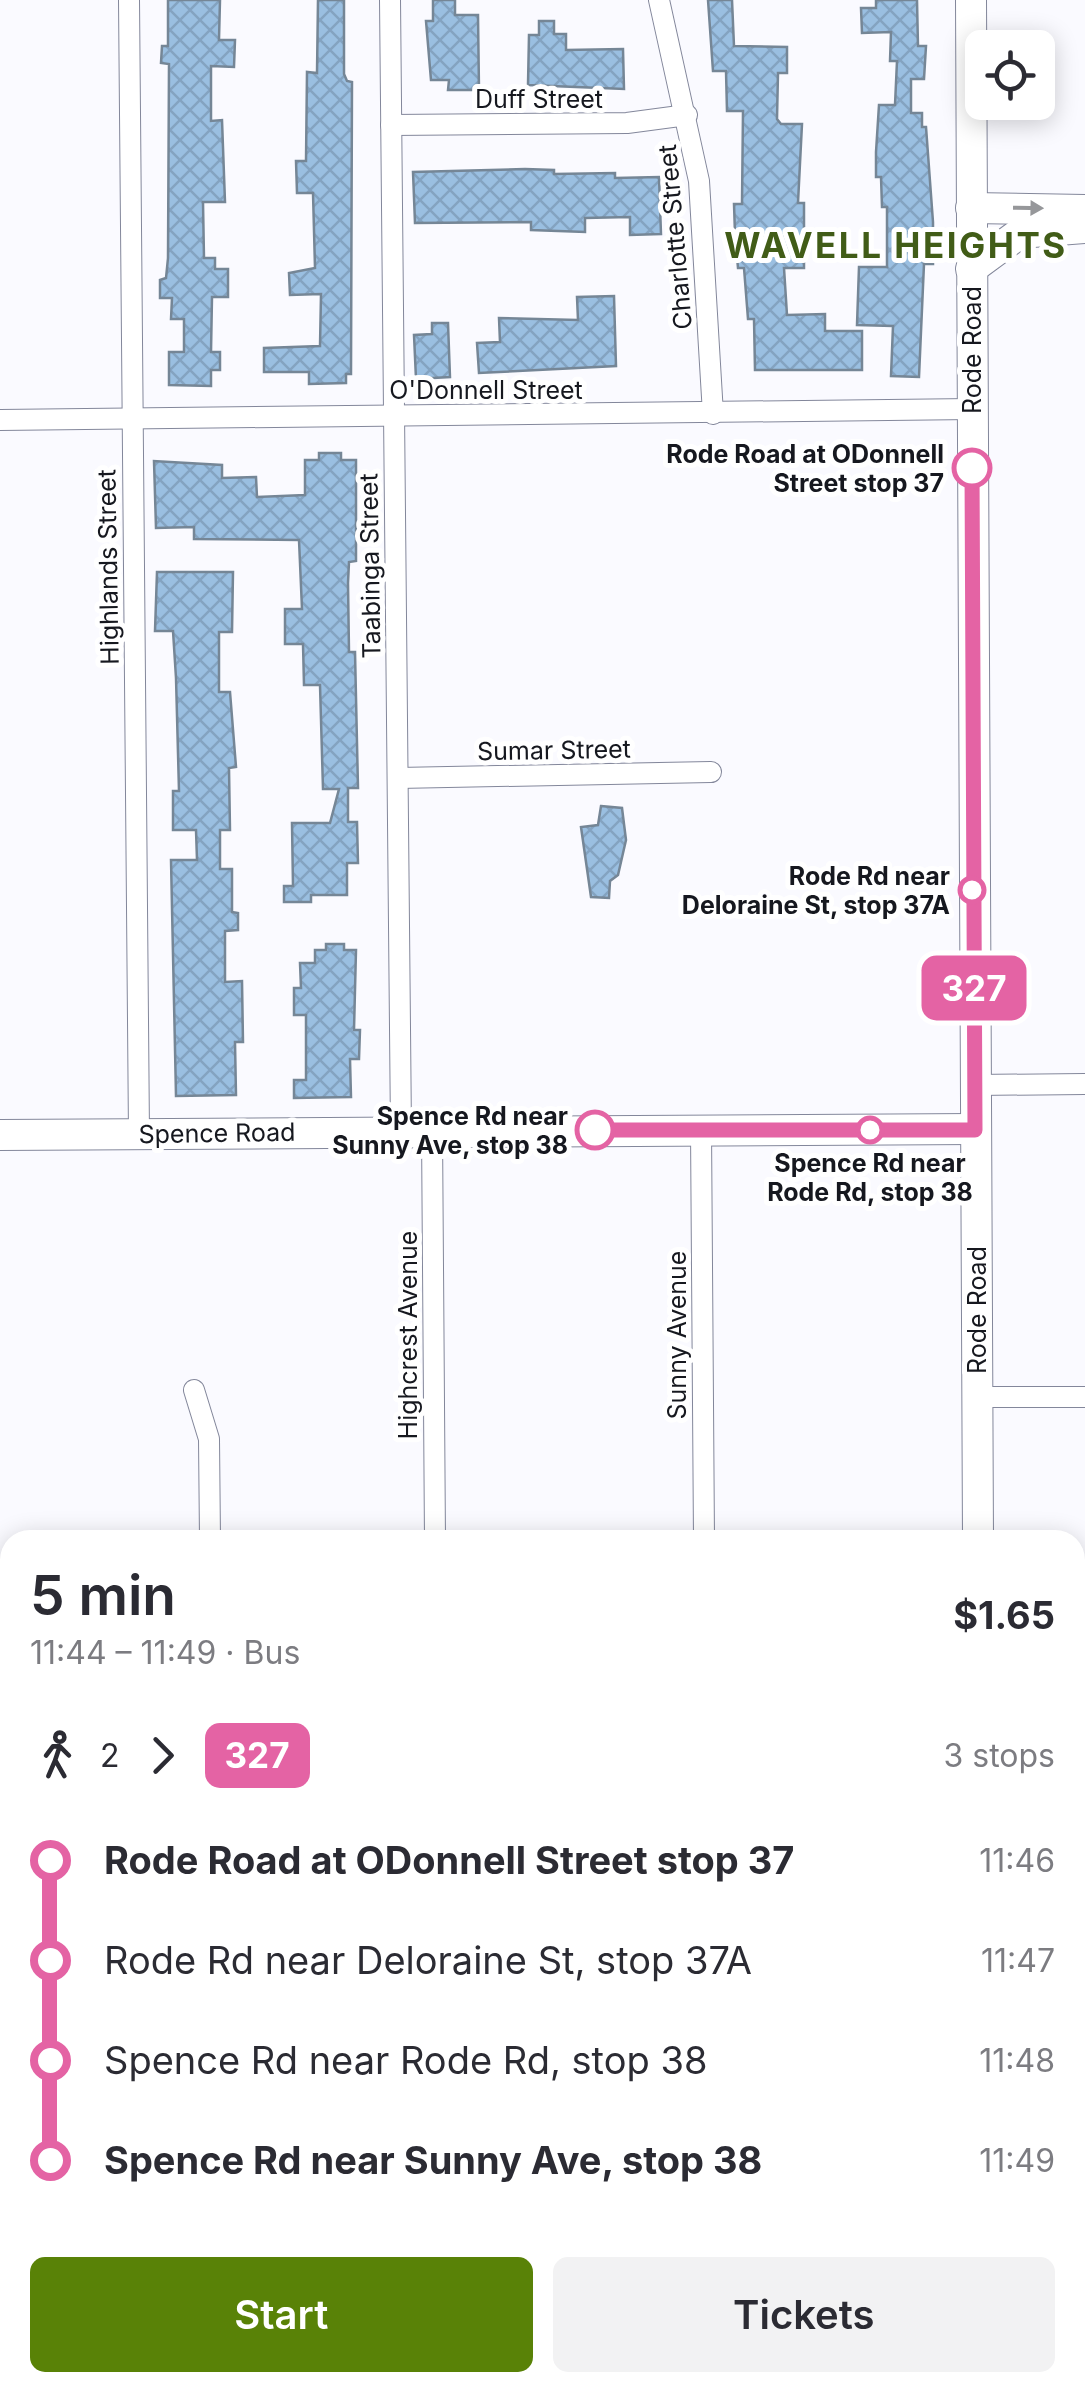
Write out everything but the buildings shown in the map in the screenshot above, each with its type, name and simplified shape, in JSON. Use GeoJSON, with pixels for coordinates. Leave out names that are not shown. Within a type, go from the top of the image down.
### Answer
{"type":"FeatureCollection","features":[{"type":"Feature","properties":{"kind":"main road","name":"Rode Road"},"geometry":{"type":"LineString","coordinates":[[971,0],[978,1530]]}},
{"type":"Feature","properties":{"kind":"main road"},"geometry":{"type":"LineString","coordinates":[[971,208],[1085,210]]}},
{"type":"Feature","properties":{"kind":"main road"},"geometry":{"type":"LineString","coordinates":[[971,269],[1020,233],[1085,228]]}},
{"type":"Feature","properties":{"kind":"main road","name":"Spence Road"},"geometry":{"type":"LineString","coordinates":[[0,1136],[432,1130],[975,1130]]}},
{"type":"Feature","properties":{"kind":"street","name":"Highlands Street"},"geometry":{"type":"LineString","coordinates":[[129,0],[139,1134]]}},
{"type":"Feature","properties":{"kind":"street","name":"Taabinga Street"},"geometry":{"type":"LineString","coordinates":[[390,0],[401,1131]]}},
{"type":"Feature","properties":{"kind":"street","name":"Charlotte Street"},"geometry":{"type":"LineString","coordinates":[[660,0],[699,181],[713,414]]}},
{"type":"Feature","properties":{"kind":"street","name":"Duff Street"},"geometry":{"type":"LineString","coordinates":[[391,125],[627,123],[688,116]]}},
{"type":"Feature","properties":{"kind":"street","name":"O'Donnell Street"},"geometry":{"type":"LineString","coordinates":[[0,420],[972,409]]}},
{"type":"Feature","properties":{"kind":"street","name":"Sumar Street"},"geometry":{"type":"LineString","coordinates":[[398,778],[712,772]]}},
{"type":"Feature","properties":{"kind":"street"},"geometry":{"type":"LineString","coordinates":[[974,1085],[1085,1084]]}},
{"type":"Feature","properties":{"kind":"street","name":"Sunny Avenue"},"geometry":{"type":"LineString","coordinates":[[701,1129],[704,1530]]}},
{"type":"Feature","properties":{"kind":"street","name":"Highcrest Avenue"},"geometry":{"type":"LineString","coordinates":[[432,1130],[435,1530]]}},
{"type":"Feature","properties":{"kind":"street"},"geometry":{"type":"LineString","coordinates":[[194,1390],[209,1439],[210,1530]]}},
{"type":"Feature","properties":{"kind":"street"},"geometry":{"type":"LineString","coordinates":[[977,1398],[1085,1396]]}},
{"type":"Feature","properties":{"kind":"bus line","name":"327"},"geometry":{"type":"LineString","coordinates":[[595,1130],[975,1130],[972,468]]}},
{"type":"Feature","properties":{"kind":"place","name":"Rode Road at ODonnell Street stop 37"},"geometry":{"type":"Point","coordinates":[972,468]}},
{"type":"Feature","properties":{"kind":"place","name":"Rode Rd near Deloraine St, stop 37A"},"geometry":{"type":"Point","coordinates":[972,890]}},
{"type":"Feature","properties":{"kind":"place","name":"Spence Rd near Sunny Ave, stop 38"},"geometry":{"type":"Point","coordinates":[595,1130]}},
{"type":"Feature","properties":{"kind":"place","name":"Spence Rd near Rode Rd, stop 38"},"geometry":{"type":"Point","coordinates":[870,1130]}},
{"type":"Feature","properties":{"kind":"district","name":"WAVELL HEIGHTS"},"geometry":{"type":"Point","coordinates":[896,245]}}]}
